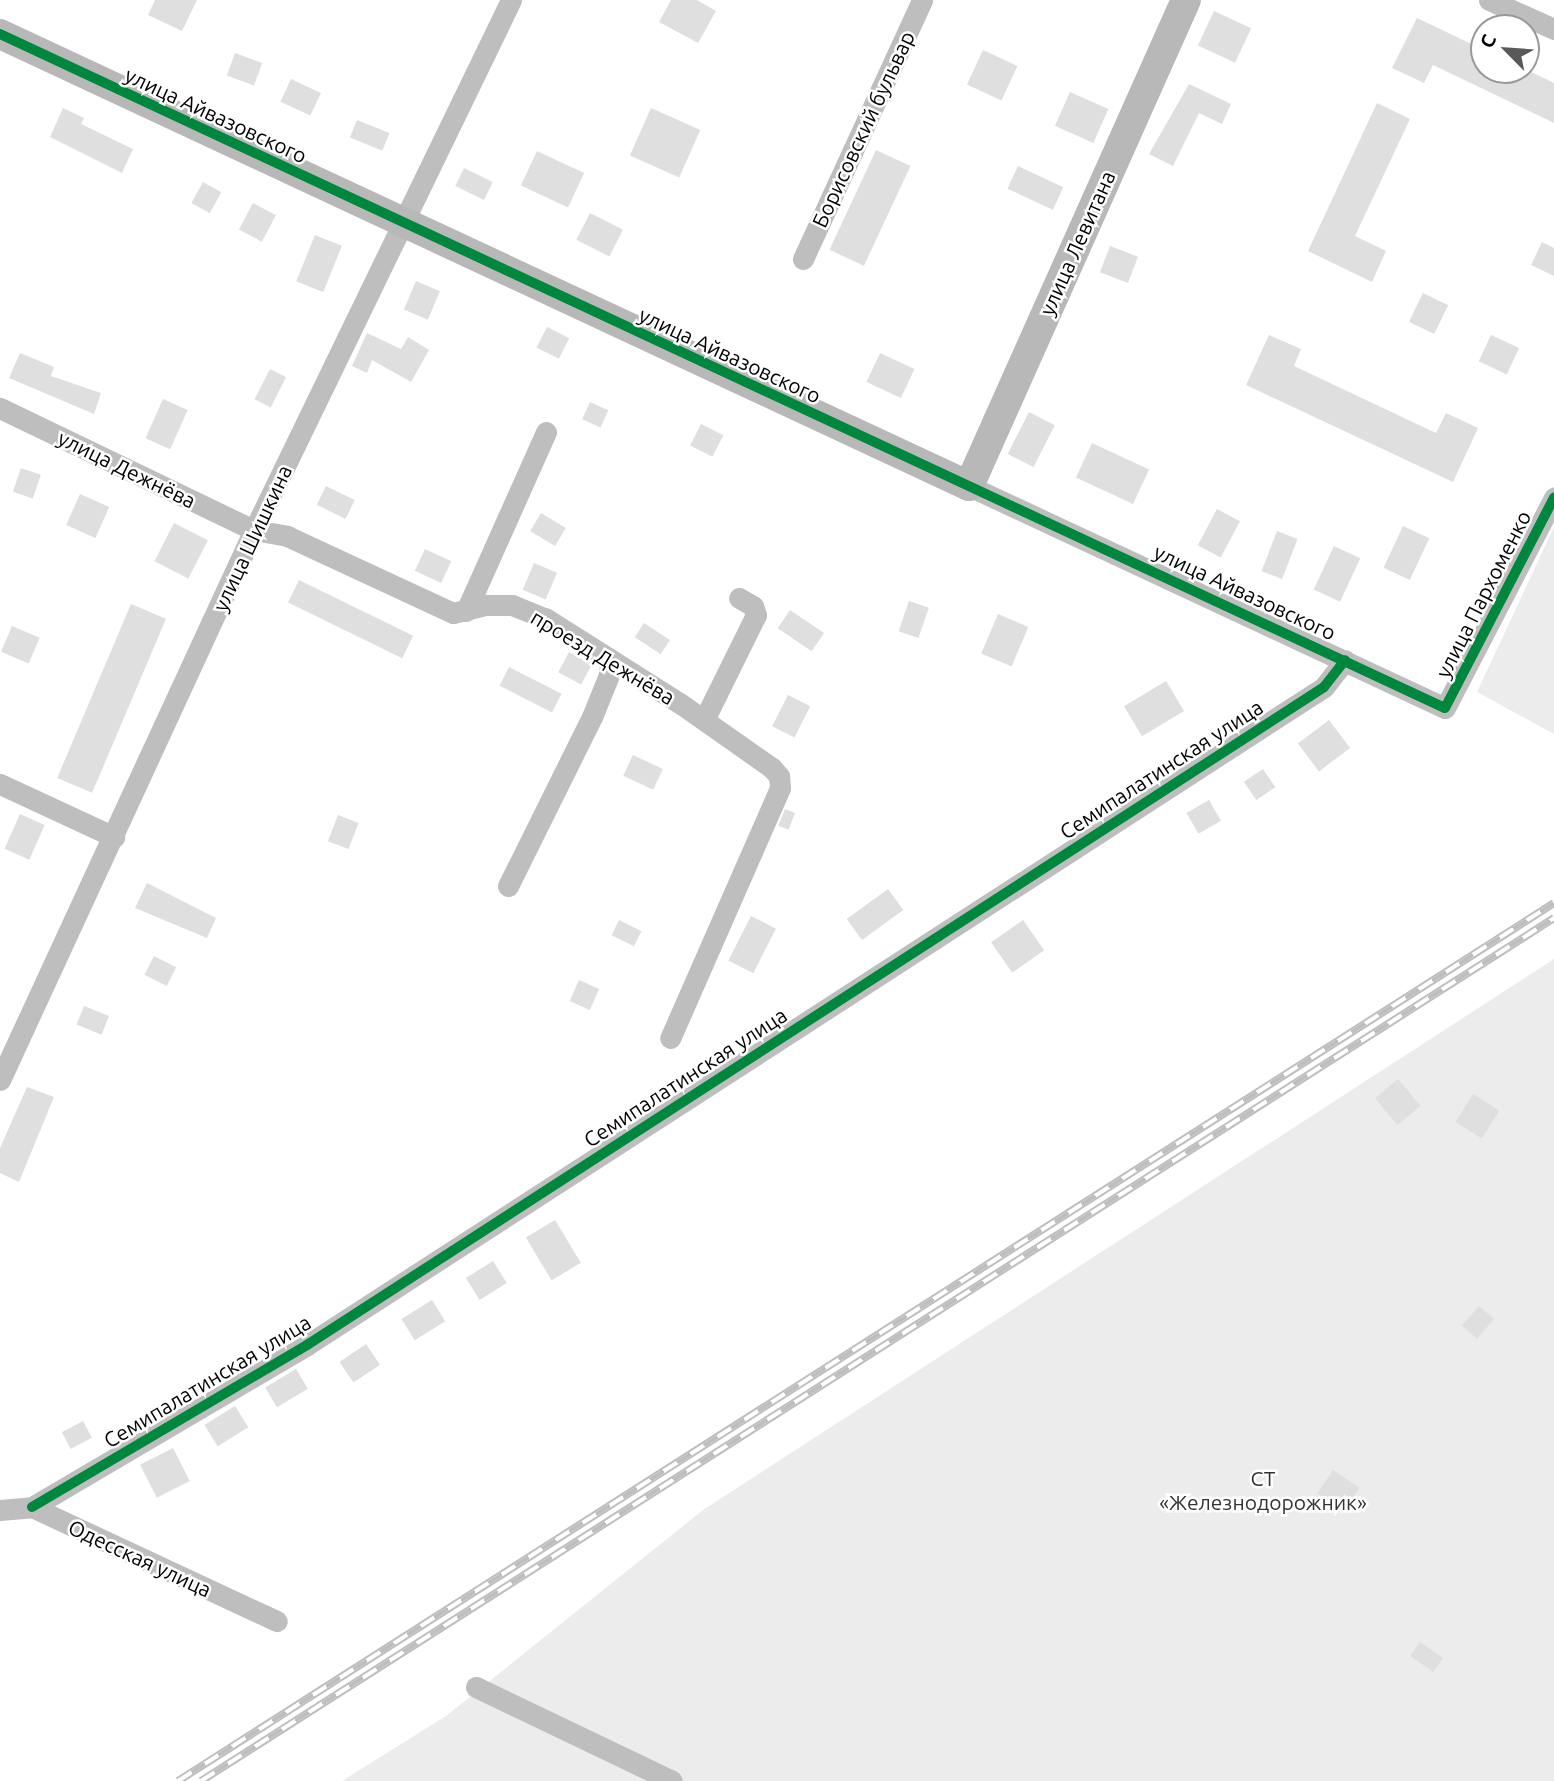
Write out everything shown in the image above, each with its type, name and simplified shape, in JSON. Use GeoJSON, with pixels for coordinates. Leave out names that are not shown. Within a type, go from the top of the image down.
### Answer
{"type":"FeatureCollection","features":[{"type":"Feature","properties":{"kind":"street","name":"улица Шишкина"},"geometry":{"type":"LineString","coordinates":[[0,1080],[254,530],[511,0]]}},
{"type":"Feature","properties":{"kind":"street","name":"Борисовский бульвар"},"geometry":{"type":"LineString","coordinates":[[803,258],[922,0]]}},
{"type":"Feature","properties":{"kind":"street","name":"улица Левитана"},"geometry":{"type":"LineString","coordinates":[[969,486],[1186,0]]}},
{"type":"Feature","properties":{"kind":"street"},"geometry":{"type":"LineString","coordinates":[[1489,0],[1554,29]]}},
{"type":"Feature","properties":{"kind":"street","name":"улица Айвазовского"},"geometry":{"type":"LineString","coordinates":[[0,34],[404,225],[1446,708]]}},
{"type":"Feature","properties":{"kind":"street","name":"улица Дежнёва"},"geometry":{"type":"LineString","coordinates":[[0,408],[254,530]]}},
{"type":"Feature","properties":{"kind":"street"},"geometry":{"type":"LineString","coordinates":[[466,611],[546,432]]}},
{"type":"Feature","properties":{"kind":"street","name":"улица Пархоменко"},"geometry":{"type":"LineString","coordinates":[[1446,708],[1554,498]]}},
{"type":"Feature","properties":{"kind":"street","name":"проезд Дежнёва"},"geometry":{"type":"LineString","coordinates":[[254,530],[287,536],[453,613],[486,605],[512,605],[545,618],[705,720],[779,776],[775,800],[670,1038]]}},
{"type":"Feature","properties":{"kind":"street"},"geometry":{"type":"LineString","coordinates":[[705,720],[756,615],[753,606],[739,598]]}},
{"type":"Feature","properties":{"kind":"street"},"geometry":{"type":"LineString","coordinates":[[508,886],[592,717],[609,675],[610,659]]}},
{"type":"Feature","properties":{"kind":"street","name":"Семипалатинская улица"},"geometry":{"type":"LineString","coordinates":[[32,1507],[342,1322],[1324,687],[1345,660]]}},
{"type":"Feature","properties":{"kind":"street"},"geometry":{"type":"LineString","coordinates":[[0,784],[114,837]]}},
{"type":"Feature","properties":{"kind":"street"},"geometry":{"type":"LineString","coordinates":[[0,1510],[32,1507]]}},
{"type":"Feature","properties":{"kind":"street","name":"Одесская улица"},"geometry":{"type":"LineString","coordinates":[[32,1507],[277,1621]]}},
{"type":"Feature","properties":{"kind":"street"},"geometry":{"type":"LineString","coordinates":[[476,1687],[672,1781]]}},
{"type":"Feature","properties":{"kind":"green space"},"geometry":{"type":"Polygon","coordinates":[[[1554,527],[1554,734],[1477,692],[1554,527]]]}},
{"type":"Feature","properties":{"kind":"green space","name":"СТ «Железнодорожник»"},"geometry":{"type":"Polygon","coordinates":[[[1554,959],[1554,1781],[342,1781],[446,1716],[703,1510],[1554,959]]]}},
{"type":"Feature","properties":{"kind":"building"},"geometry":{"type":"Polygon","coordinates":[[[155,0],[197,0],[182,31],[148,15],[155,0]]]}},
{"type":"Feature","properties":{"kind":"building"},"geometry":{"type":"Polygon","coordinates":[[[671,0],[697,0],[716,11],[698,43],[659,22],[671,0]]]}},
{"type":"Feature","properties":{"kind":"building"},"geometry":{"type":"Polygon","coordinates":[[[1214,11],[1251,28],[1235,63],[1198,45],[1214,11]]]}},
{"type":"Feature","properties":{"kind":"building"},"geometry":{"type":"Polygon","coordinates":[[[1417,18],[1470,43],[1470,83],[1433,65],[1424,83],[1392,68],[1417,18]]]}},
{"type":"Feature","properties":{"kind":"building"},"geometry":{"type":"Polygon","coordinates":[[[983,50],[1017,66],[1001,100],[967,84],[983,50]]]}},
{"type":"Feature","properties":{"kind":"building"},"geometry":{"type":"Polygon","coordinates":[[[235,53],[262,63],[254,85],[227,76],[235,53]]]}},
{"type":"Feature","properties":{"kind":"building"},"geometry":{"type":"Polygon","coordinates":[[[1540,76],[1554,83],[1554,123],[1473,84],[1540,84],[1540,76]]]}},
{"type":"Feature","properties":{"kind":"building"},"geometry":{"type":"Polygon","coordinates":[[[291,79],[321,93],[310,116],[280,102],[291,79]]]}},
{"type":"Feature","properties":{"kind":"building"},"geometry":{"type":"Polygon","coordinates":[[[1189,84],[1231,104],[1222,124],[1199,113],[1173,166],[1149,154],[1189,84]]]}},
{"type":"Feature","properties":{"kind":"building"},"geometry":{"type":"Polygon","coordinates":[[[1070,92],[1108,109],[1093,143],[1055,126],[1070,92]]]}},
{"type":"Feature","properties":{"kind":"building"},"geometry":{"type":"Polygon","coordinates":[[[1377,103],[1410,119],[1355,236],[1386,251],[1372,282],[1308,251],[1377,103]]]}},
{"type":"Feature","properties":{"kind":"building"},"geometry":{"type":"Polygon","coordinates":[[[63,108],[84,118],[81,124],[133,149],[122,173],[50,137],[63,108]]]}},
{"type":"Feature","properties":{"kind":"building"},"geometry":{"type":"Polygon","coordinates":[[[651,108],[700,130],[679,177],[630,156],[651,108]]]}},
{"type":"Feature","properties":{"kind":"building"},"geometry":{"type":"Polygon","coordinates":[[[357,120],[389,133],[382,151],[350,138],[357,120]]]}},
{"type":"Feature","properties":{"kind":"building"},"geometry":{"type":"Polygon","coordinates":[[[876,150],[910,166],[864,266],[830,250],[876,150]]]}},
{"type":"Feature","properties":{"kind":"building"},"geometry":{"type":"Polygon","coordinates":[[[537,151],[584,173],[568,207],[521,185],[537,151]]]}},
{"type":"Feature","properties":{"kind":"building"},"geometry":{"type":"Polygon","coordinates":[[[1018,166],[1063,187],[1053,210],[1007,189],[1018,166]]]}},
{"type":"Feature","properties":{"kind":"building"},"geometry":{"type":"Polygon","coordinates":[[[464,168],[493,182],[484,200],[455,186],[464,168]]]}},
{"type":"Feature","properties":{"kind":"building"},"geometry":{"type":"Polygon","coordinates":[[[203,182],[221,192],[210,213],[191,203],[203,182]]]}},
{"type":"Feature","properties":{"kind":"building"},"geometry":{"type":"Polygon","coordinates":[[[253,203],[276,215],[262,242],[239,229],[253,203]]]}},
{"type":"Feature","properties":{"kind":"building"},"geometry":{"type":"Polygon","coordinates":[[[590,213],[623,230],[609,257],[576,240],[590,213]]]}},
{"type":"Feature","properties":{"kind":"building"},"geometry":{"type":"Polygon","coordinates":[[[315,235],[342,246],[323,292],[296,281],[315,235]]]}},
{"type":"Feature","properties":{"kind":"building"},"geometry":{"type":"Polygon","coordinates":[[[1542,242],[1554,248],[1554,276],[1531,265],[1542,242]]]}},
{"type":"Feature","properties":{"kind":"building"},"geometry":{"type":"Polygon","coordinates":[[[1110,246],[1138,257],[1128,283],[1100,272],[1110,246]]]}},
{"type":"Feature","properties":{"kind":"building"},"geometry":{"type":"Polygon","coordinates":[[[416,281],[440,291],[428,320],[404,310],[416,281]]]}},
{"type":"Feature","properties":{"kind":"building"},"geometry":{"type":"Polygon","coordinates":[[[1423,293],[1448,305],[1434,334],[1409,322],[1423,293]]]}},
{"type":"Feature","properties":{"kind":"building"},"geometry":{"type":"Polygon","coordinates":[[[547,327],[569,338],[559,359],[537,347],[547,327]]]}},
{"type":"Feature","properties":{"kind":"building"},"geometry":{"type":"Polygon","coordinates":[[[367,333],[401,349],[408,337],[429,350],[411,382],[372,360],[367,373],[352,366],[367,333]]]}},
{"type":"Feature","properties":{"kind":"building"},"geometry":{"type":"Polygon","coordinates":[[[1269,335],[1301,349],[1294,366],[1436,433],[1446,413],[1478,428],[1453,482],[1246,385],[1269,335]]]}},
{"type":"Feature","properties":{"kind":"building"},"geometry":{"type":"Polygon","coordinates":[[[1491,335],[1519,348],[1507,374],[1479,361],[1491,335]]]}},
{"type":"Feature","properties":{"kind":"building"},"geometry":{"type":"Polygon","coordinates":[[[20,353],[54,367],[51,376],[101,393],[94,414],[9,378],[20,353]]]}},
{"type":"Feature","properties":{"kind":"building"},"geometry":{"type":"Polygon","coordinates":[[[880,353],[914,369],[901,398],[866,382],[880,353]]]}},
{"type":"Feature","properties":{"kind":"building"},"geometry":{"type":"Polygon","coordinates":[[[270,369],[286,377],[271,407],[255,399],[270,369]]]}},
{"type":"Feature","properties":{"kind":"building"},"geometry":{"type":"Polygon","coordinates":[[[163,399],[188,410],[170,449],[146,438],[163,399]]]}},
{"type":"Feature","properties":{"kind":"building"},"geometry":{"type":"Polygon","coordinates":[[[590,402],[608,410],[601,427],[582,419],[590,402]]]}},
{"type":"Feature","properties":{"kind":"building"},"geometry":{"type":"Polygon","coordinates":[[[1029,412],[1055,425],[1034,467],[1008,454],[1029,412]]]}},
{"type":"Feature","properties":{"kind":"building"},"geometry":{"type":"Polygon","coordinates":[[[701,424],[723,435],[712,457],[690,445],[701,424]]]}},
{"type":"Feature","properties":{"kind":"building"},"geometry":{"type":"Polygon","coordinates":[[[1092,443],[1149,470],[1133,504],[1076,477],[1092,443]]]}},
{"type":"Feature","properties":{"kind":"building"},"geometry":{"type":"Polygon","coordinates":[[[21,468],[41,475],[33,498],[13,492],[21,468]]]}},
{"type":"Feature","properties":{"kind":"building"},"geometry":{"type":"Polygon","coordinates":[[[326,486],[355,500],[346,519],[317,505],[326,486]]]}},
{"type":"Feature","properties":{"kind":"building"},"geometry":{"type":"Polygon","coordinates":[[[80,494],[109,507],[95,538],[66,525],[80,494]]]}},
{"type":"Feature","properties":{"kind":"building"},"geometry":{"type":"Polygon","coordinates":[[[1217,509],[1240,521],[1221,557],[1198,545],[1217,509]]]}},
{"type":"Feature","properties":{"kind":"building"},"geometry":{"type":"Polygon","coordinates":[[[541,513],[566,528],[555,546],[530,531],[541,513]]]}},
{"type":"Feature","properties":{"kind":"building"},"geometry":{"type":"Polygon","coordinates":[[[174,523],[208,540],[188,579],[154,561],[174,523]]]}},
{"type":"Feature","properties":{"kind":"building"},"geometry":{"type":"Polygon","coordinates":[[[1403,526],[1429,538],[1410,580],[1384,568],[1403,526]]]}},
{"type":"Feature","properties":{"kind":"building"},"geometry":{"type":"Polygon","coordinates":[[[1277,531],[1298,539],[1282,579],[1262,571],[1277,531]]]}},
{"type":"Feature","properties":{"kind":"building"},"geometry":{"type":"Polygon","coordinates":[[[1334,546],[1360,558],[1340,602],[1314,590],[1334,546]]]}},
{"type":"Feature","properties":{"kind":"building"},"geometry":{"type":"Polygon","coordinates":[[[425,549],[451,561],[441,583],[415,571],[425,549]]]}},
{"type":"Feature","properties":{"kind":"building"},"geometry":{"type":"Polygon","coordinates":[[[534,563],[557,573],[546,599],[523,590],[534,563]]]}},
{"type":"Feature","properties":{"kind":"building"},"geometry":{"type":"Polygon","coordinates":[[[299,580],[413,636],[402,658],[288,602],[299,580]]]}},
{"type":"Feature","properties":{"kind":"building"},"geometry":{"type":"Polygon","coordinates":[[[909,601],[929,608],[918,638],[899,631],[909,601]]]}},
{"type":"Feature","properties":{"kind":"building"},"geometry":{"type":"Polygon","coordinates":[[[131,604],[166,619],[92,793],[57,778],[131,604]]]}},
{"type":"Feature","properties":{"kind":"building"},"geometry":{"type":"Polygon","coordinates":[[[790,610],[824,633],[812,651],[778,628],[790,610]]]}},
{"type":"Feature","properties":{"kind":"building"},"geometry":{"type":"Polygon","coordinates":[[[998,614],[1028,627],[1012,666],[981,654],[998,614]]]}},
{"type":"Feature","properties":{"kind":"building"},"geometry":{"type":"Polygon","coordinates":[[[644,623],[670,640],[661,654],[635,637],[644,623]]]}},
{"type":"Feature","properties":{"kind":"building"},"geometry":{"type":"Polygon","coordinates":[[[12,626],[40,638],[29,663],[1,652],[12,626]]]}},
{"type":"Feature","properties":{"kind":"building"},"geometry":{"type":"Polygon","coordinates":[[[569,652],[592,664],[581,685],[558,672],[569,652]]]}},
{"type":"Feature","properties":{"kind":"building"},"geometry":{"type":"Polygon","coordinates":[[[509,667],[562,694],[552,712],[499,686],[509,667]]]}},
{"type":"Feature","properties":{"kind":"building"},"geometry":{"type":"Polygon","coordinates":[[[1166,681],[1184,711],[1142,736],[1124,706],[1166,681]]]}},
{"type":"Feature","properties":{"kind":"building"},"geometry":{"type":"Polygon","coordinates":[[[788,695],[810,706],[794,738],[772,726],[788,695]]]}},
{"type":"Feature","properties":{"kind":"building"},"geometry":{"type":"Polygon","coordinates":[[[1329,720],[1350,748],[1319,771],[1298,743],[1329,720]]]}},
{"type":"Feature","properties":{"kind":"building"},"geometry":{"type":"Polygon","coordinates":[[[633,755],[663,769],[653,790],[623,776],[633,755]]]}},
{"type":"Feature","properties":{"kind":"building"},"geometry":{"type":"Polygon","coordinates":[[[1263,769],[1275,787],[1256,800],[1244,782],[1263,769]]]}},
{"type":"Feature","properties":{"kind":"building"},"geometry":{"type":"Polygon","coordinates":[[[1209,800],[1221,821],[1198,834],[1186,813],[1209,800]]]}},
{"type":"Feature","properties":{"kind":"building"},"geometry":{"type":"Polygon","coordinates":[[[785,809],[795,813],[788,830],[778,826],[785,809]]]}},
{"type":"Feature","properties":{"kind":"building"},"geometry":{"type":"Polygon","coordinates":[[[20,814],[45,825],[29,860],[5,849],[20,814]]]}},
{"type":"Feature","properties":{"kind":"building"},"geometry":{"type":"Polygon","coordinates":[[[338,815],[359,823],[349,849],[328,841],[338,815]]]}},
{"type":"Feature","properties":{"kind":"building"},"geometry":{"type":"Polygon","coordinates":[[[147,883],[216,918],[207,938],[135,908],[147,883]]]}},
{"type":"Feature","properties":{"kind":"building"},"geometry":{"type":"Polygon","coordinates":[[[888,889],[903,910],[862,940],[847,919],[888,889]]]}},
{"type":"Feature","properties":{"kind":"building"},"geometry":{"type":"Polygon","coordinates":[[[751,916],[776,929],[753,973],[728,961],[751,916]]]}},
{"type":"Feature","properties":{"kind":"building"},"geometry":{"type":"Polygon","coordinates":[[[619,920],[641,931],[634,946],[612,935],[619,920]]]}},
{"type":"Feature","properties":{"kind":"building"},"geometry":{"type":"Polygon","coordinates":[[[1023,920],[1044,950],[1012,973],[991,942],[1023,920]]]}},
{"type":"Feature","properties":{"kind":"building"},"geometry":{"type":"Polygon","coordinates":[[[154,956],[176,967],[167,986],[144,975],[154,956]]]}},
{"type":"Feature","properties":{"kind":"building"},"geometry":{"type":"Polygon","coordinates":[[[579,980],[599,989],[590,1010],[570,1001],[579,980]]]}},
{"type":"Feature","properties":{"kind":"building"},"geometry":{"type":"Polygon","coordinates":[[[84,1006],[109,1016],[102,1035],[77,1025],[84,1006]]]}},
{"type":"Feature","properties":{"kind":"building"},"geometry":{"type":"Polygon","coordinates":[[[1398,1079],[1420,1106],[1398,1125],[1375,1098],[1398,1079]]]}},
{"type":"Feature","properties":{"kind":"building"},"geometry":{"type":"Polygon","coordinates":[[[27,1087],[54,1097],[19,1182],[0,1173],[0,1148],[27,1087]]]}},
{"type":"Feature","properties":{"kind":"building"},"geometry":{"type":"Polygon","coordinates":[[[1473,1094],[1499,1110],[1482,1138],[1456,1122],[1473,1094]]]}},
{"type":"Feature","properties":{"kind":"building"},"geometry":{"type":"Polygon","coordinates":[[[555,1220],[581,1263],[552,1280],[526,1238],[555,1220]]]}},
{"type":"Feature","properties":{"kind":"building"},"geometry":{"type":"Polygon","coordinates":[[[493,1261],[507,1283],[480,1300],[466,1278],[493,1261]]]}},
{"type":"Feature","properties":{"kind":"building"},"geometry":{"type":"Polygon","coordinates":[[[432,1300],[445,1321],[415,1340],[401,1319],[432,1300]]]}},
{"type":"Feature","properties":{"kind":"building"},"geometry":{"type":"Polygon","coordinates":[[[1479,1306],[1494,1319],[1477,1339],[1462,1326],[1479,1306]]]}},
{"type":"Feature","properties":{"kind":"building"},"geometry":{"type":"Polygon","coordinates":[[[366,1344],[380,1365],[353,1383],[339,1362],[366,1344]]]}},
{"type":"Feature","properties":{"kind":"building"},"geometry":{"type":"Polygon","coordinates":[[[296,1369],[308,1389],[277,1407],[265,1388],[296,1369]]]}},
{"type":"Feature","properties":{"kind":"building"},"geometry":{"type":"Polygon","coordinates":[[[235,1406],[248,1427],[218,1446],[204,1425],[235,1406]]]}},
{"type":"Feature","properties":{"kind":"building"},"geometry":{"type":"Polygon","coordinates":[[[83,1421],[92,1438],[71,1449],[62,1432],[83,1421]]]}},
{"type":"Feature","properties":{"kind":"building"},"geometry":{"type":"Polygon","coordinates":[[[173,1448],[190,1481],[157,1498],[140,1465],[173,1448]]]}},
{"type":"Feature","properties":{"kind":"building"},"geometry":{"type":"Polygon","coordinates":[[[1333,1470],[1360,1488],[1344,1511],[1317,1493],[1333,1470]]]}},
{"type":"Feature","properties":{"kind":"building"},"geometry":{"type":"Polygon","coordinates":[[[1420,1642],[1443,1658],[1433,1672],[1410,1656],[1420,1642]]]}},
{"type":"Feature","properties":{"kind":"railway"},"geometry":{"type":"LineString","coordinates":[[178,1781],[1554,903]]}},
{"type":"Feature","properties":{"kind":"railway"},"geometry":{"type":"LineString","coordinates":[[201,1781],[1554,918]]}},
{"type":"Feature","properties":{"kind":"cycle path"},"geometry":{"type":"LineString","coordinates":[[0,34],[1445,708],[1554,498]]}},
{"type":"Feature","properties":{"kind":"cycle path"},"geometry":{"type":"LineString","coordinates":[[32,1507],[307,1345],[1324,687],[1345,660]]}}]}
